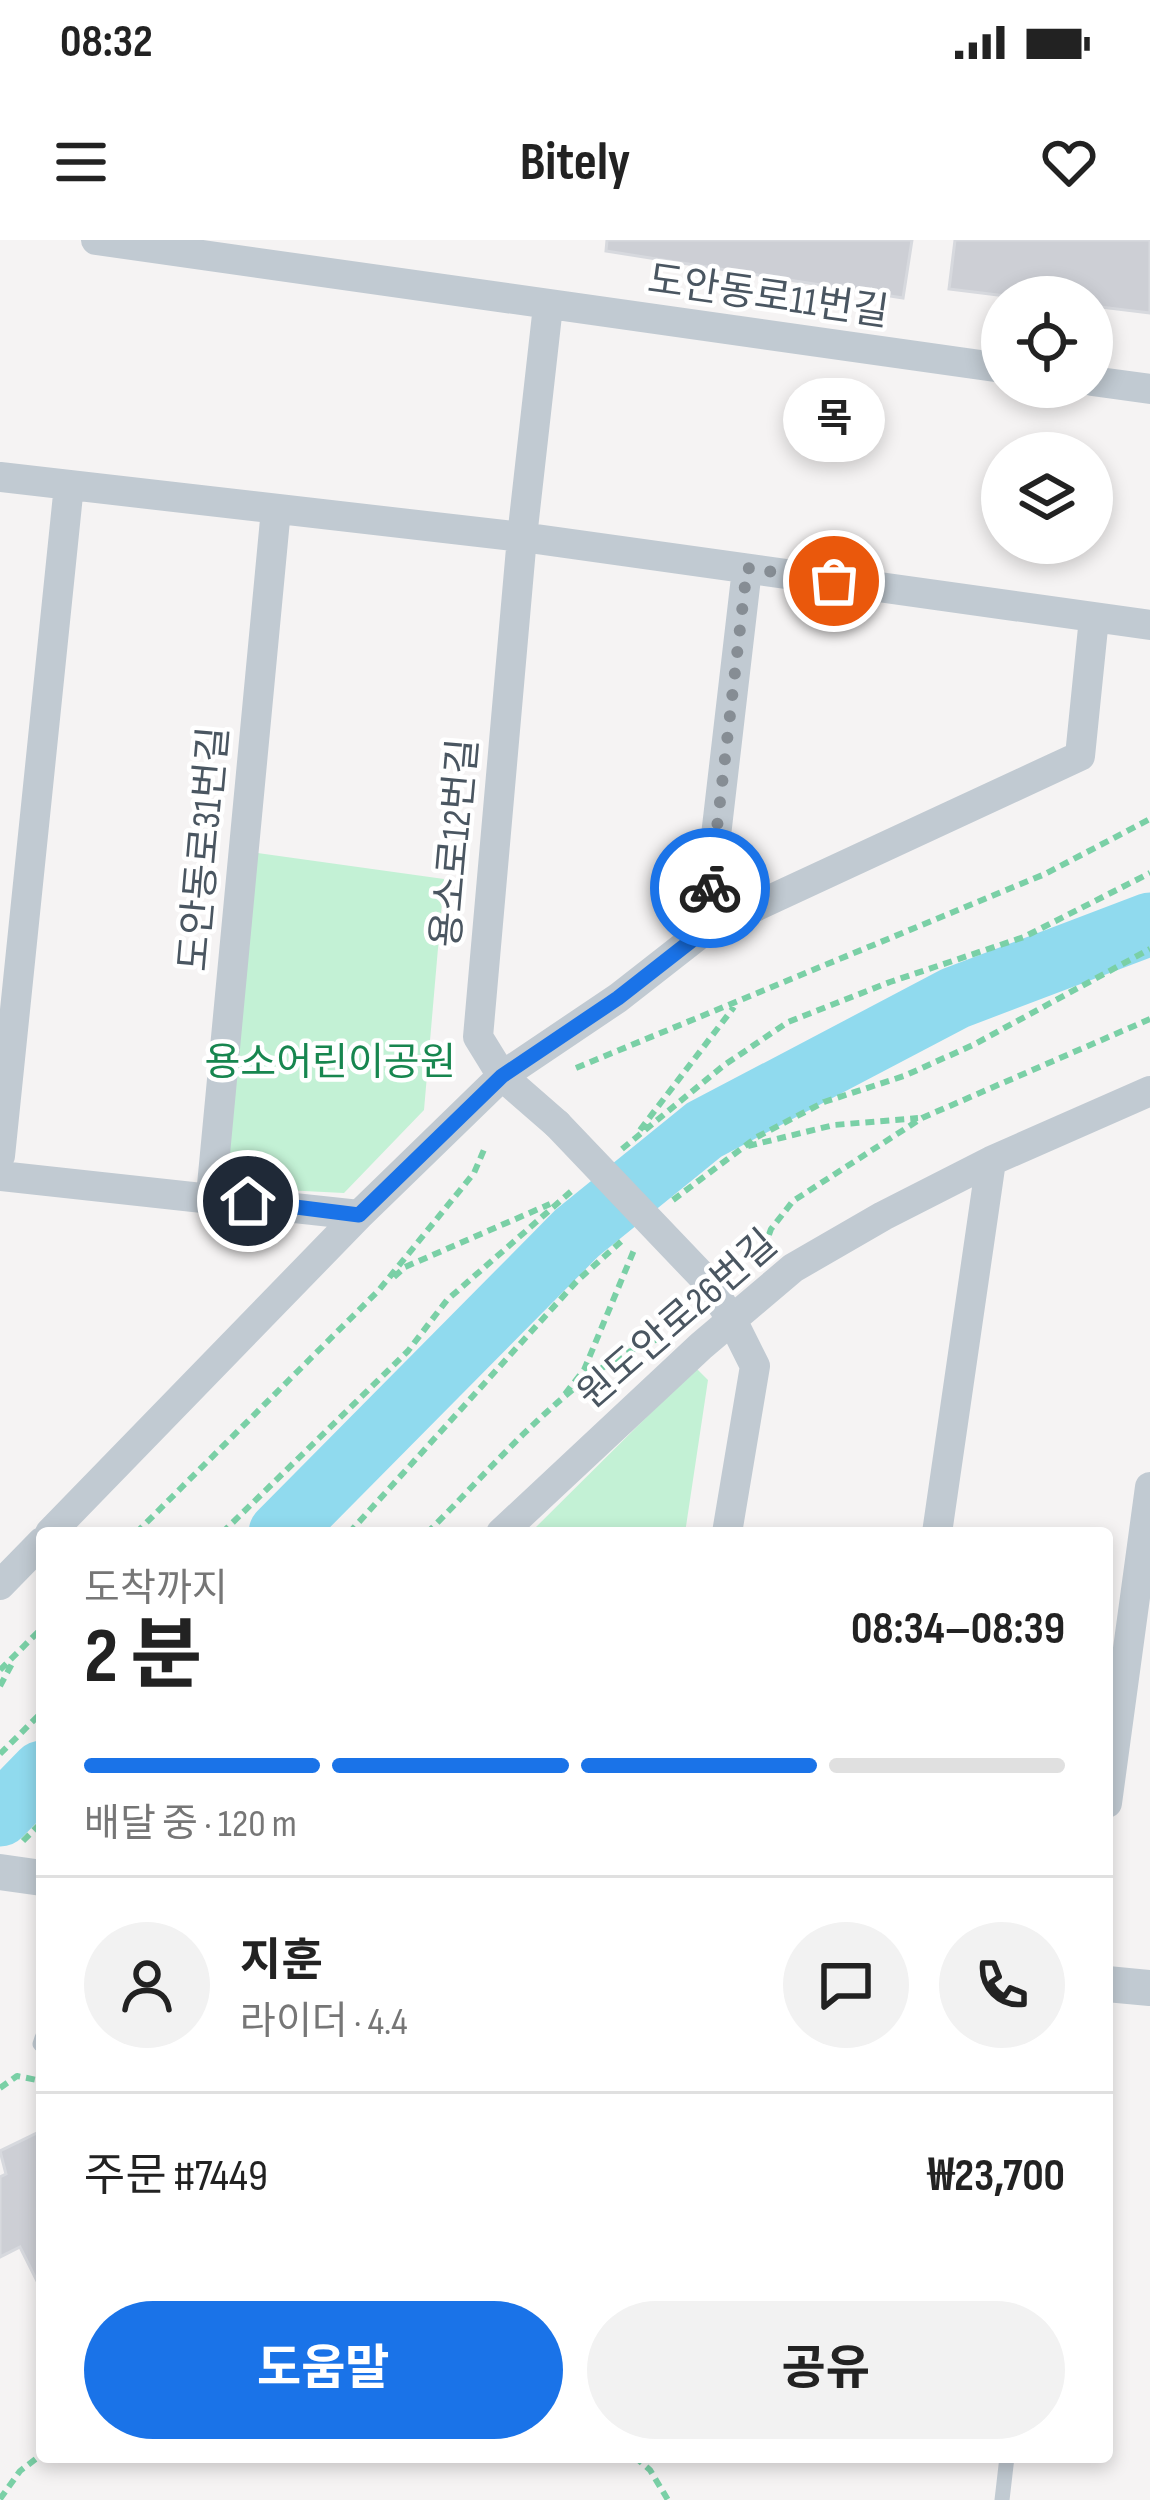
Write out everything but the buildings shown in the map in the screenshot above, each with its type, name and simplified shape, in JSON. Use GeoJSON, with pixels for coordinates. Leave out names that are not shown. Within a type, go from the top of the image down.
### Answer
{"type":"FeatureCollection","features":[{"type":"Feature","properties":{"kind":"street","name":"도안동로11번길"},"geometry":{"type":"LineString","coordinates":[[96,240],[981,365]]}},
{"type":"Feature","properties":{"kind":"street","name":"용소로12번길"},"geometry":{"type":"LineString","coordinates":[[548,306],[522,537],[478,1037],[502,1076],[557,1124],[703,1277],[731,1318]]}},
{"type":"Feature","properties":{"kind":"street"},"geometry":{"type":"LineString","coordinates":[[1113,384],[1150,388]]}},
{"type":"Feature","properties":{"kind":"street"},"geometry":{"type":"LineString","coordinates":[[0,477],[522,537],[1150,625]]}},
{"type":"Feature","properties":{"kind":"street"},"geometry":{"type":"LineString","coordinates":[[0,1156],[69,484]]}},
{"type":"Feature","properties":{"kind":"street","name":"도안동로31번길"},"geometry":{"type":"LineString","coordinates":[[211,1196],[277,509]]}},
{"type":"Feature","properties":{"kind":"street"},"geometry":{"type":"LineString","coordinates":[[705,930],[747,568]]}},
{"type":"Feature","properties":{"kind":"street"},"geometry":{"type":"LineString","coordinates":[[56,1527],[359,1215],[502,1076],[618,998],[705,930],[1081,756],[1094,618]]}},
{"type":"Feature","properties":{"kind":"street","name":"원도안로26번길"},"geometry":{"type":"LineString","coordinates":[[507,1527],[731,1318],[793,1268],[991,1161],[1150,1091]]}},
{"type":"Feature","properties":{"kind":"street"},"geometry":{"type":"LineString","coordinates":[[938,1527],[991,1161]]}},
{"type":"Feature","properties":{"kind":"street"},"geometry":{"type":"LineString","coordinates":[[0,1176],[359,1215]]}},
{"type":"Feature","properties":{"kind":"street"},"geometry":{"type":"LineString","coordinates":[[728,1527],[755,1366],[731,1318]]}},
{"type":"Feature","properties":{"kind":"street"},"geometry":{"type":"LineString","coordinates":[[1113,1712],[1119,1621],[1150,1487]]}},
{"type":"Feature","properties":{"kind":"street"},"geometry":{"type":"LineString","coordinates":[[0,1585],[36,1548]]}},
{"type":"Feature","properties":{"kind":"street"},"geometry":{"type":"LineString","coordinates":[[0,1872],[36,1877]]}},
{"type":"Feature","properties":{"kind":"street"},"geometry":{"type":"LineString","coordinates":[[1113,1985],[1150,1988]]}},
{"type":"Feature","properties":{"kind":"lane"},"geometry":{"type":"LineString","coordinates":[[1002,2500],[1006,2463]]}},
{"type":"Feature","properties":{"kind":"path"},"geometry":{"type":"LineString","coordinates":[[575,1069],[1045,874],[1150,822]]}},
{"type":"Feature","properties":{"kind":"path"},"geometry":{"type":"LineString","coordinates":[[612,1157],[723,1066],[788,1022],[1024,937],[1150,873]]}},
{"type":"Feature","properties":{"kind":"path"},"geometry":{"type":"LineString","coordinates":[[667,1205],[744,1147],[824,1102],[904,1076],[974,1045],[1150,949]]}},
{"type":"Feature","properties":{"kind":"path"},"geometry":{"type":"LineString","coordinates":[[630,1143],[737,1004]]}},
{"type":"Feature","properties":{"kind":"path"},"geometry":{"type":"LineString","coordinates":[[761,1257],[771,1229],[793,1202],[922,1118],[1150,1019]]}},
{"type":"Feature","properties":{"kind":"path"},"geometry":{"type":"LineString","coordinates":[[744,1147],[835,1125],[922,1118]]}},
{"type":"Feature","properties":{"kind":"path"},"geometry":{"type":"LineString","coordinates":[[379,1290],[474,1173],[486,1145]]}},
{"type":"Feature","properties":{"kind":"path"},"geometry":{"type":"LineString","coordinates":[[228,1527],[408,1351],[447,1300],[577,1186]]}},
{"type":"Feature","properties":{"kind":"path"},"geometry":{"type":"LineString","coordinates":[[142,1527],[405,1268],[560,1201]]}},
{"type":"Feature","properties":{"kind":"path"},"geometry":{"type":"LineString","coordinates":[[354,1527],[577,1282],[636,1233],[584,1370],[556,1407]]}},
{"type":"Feature","properties":{"kind":"path"},"geometry":{"type":"LineString","coordinates":[[433,1527],[556,1407],[638,1346],[671,1335],[701,1346]]}},
{"type":"Feature","properties":{"kind":"path"},"geometry":{"type":"LineString","coordinates":[[0,1670],[36,1634]]}},
{"type":"Feature","properties":{"kind":"path"},"geometry":{"type":"LineString","coordinates":[[0,1686],[15,1657]]}},
{"type":"Feature","properties":{"kind":"path"},"geometry":{"type":"LineString","coordinates":[[0,1754],[36,1718]]}},
{"type":"Feature","properties":{"kind":"path"},"geometry":{"type":"LineString","coordinates":[[0,2088],[17,2076],[36,2080]]}},
{"type":"Feature","properties":{"kind":"path"},"geometry":{"type":"LineString","coordinates":[[0,2499],[20,2470],[36,2458]]}},
{"type":"Feature","properties":{"kind":"path"},"geometry":{"type":"LineString","coordinates":[[641,2463],[668,2500]]}},
{"type":"Feature","properties":{"kind":"green space","name":"용소어린이공원"},"geometry":{"type":"Polygon","coordinates":[[[251,852],[444,879],[424,1110],[344,1193],[225,1187],[251,852]]]}},
{"type":"Feature","properties":{"kind":"green space"},"geometry":{"type":"Polygon","coordinates":[[[696,1368],[708,1380],[686,1527],[536,1527],[696,1368]]]}},
{"type":"Feature","properties":{"kind":"waterway"},"geometry":{"type":"LineString","coordinates":[[286,1527],[577,1233],[704,1130],[955,998],[1150,924]]}},
{"type":"Feature","properties":{"kind":"waterway"},"geometry":{"type":"LineString","coordinates":[[0,1815],[36,1778]]}},
{"type":"Feature","properties":{"kind":"way so far"},"geometry":{"type":"LineString","coordinates":[[710,888],[747,568],[834,581]]}},
{"type":"Feature","properties":{"kind":"place","name":"목"},"geometry":{"type":"Point","coordinates":[834,581]}},
{"type":"Feature","properties":{"kind":"route"},"geometry":{"type":"LineString","coordinates":[[248,1201],[359,1215],[502,1076],[618,998],[705,930],[710,888]]}}]}
